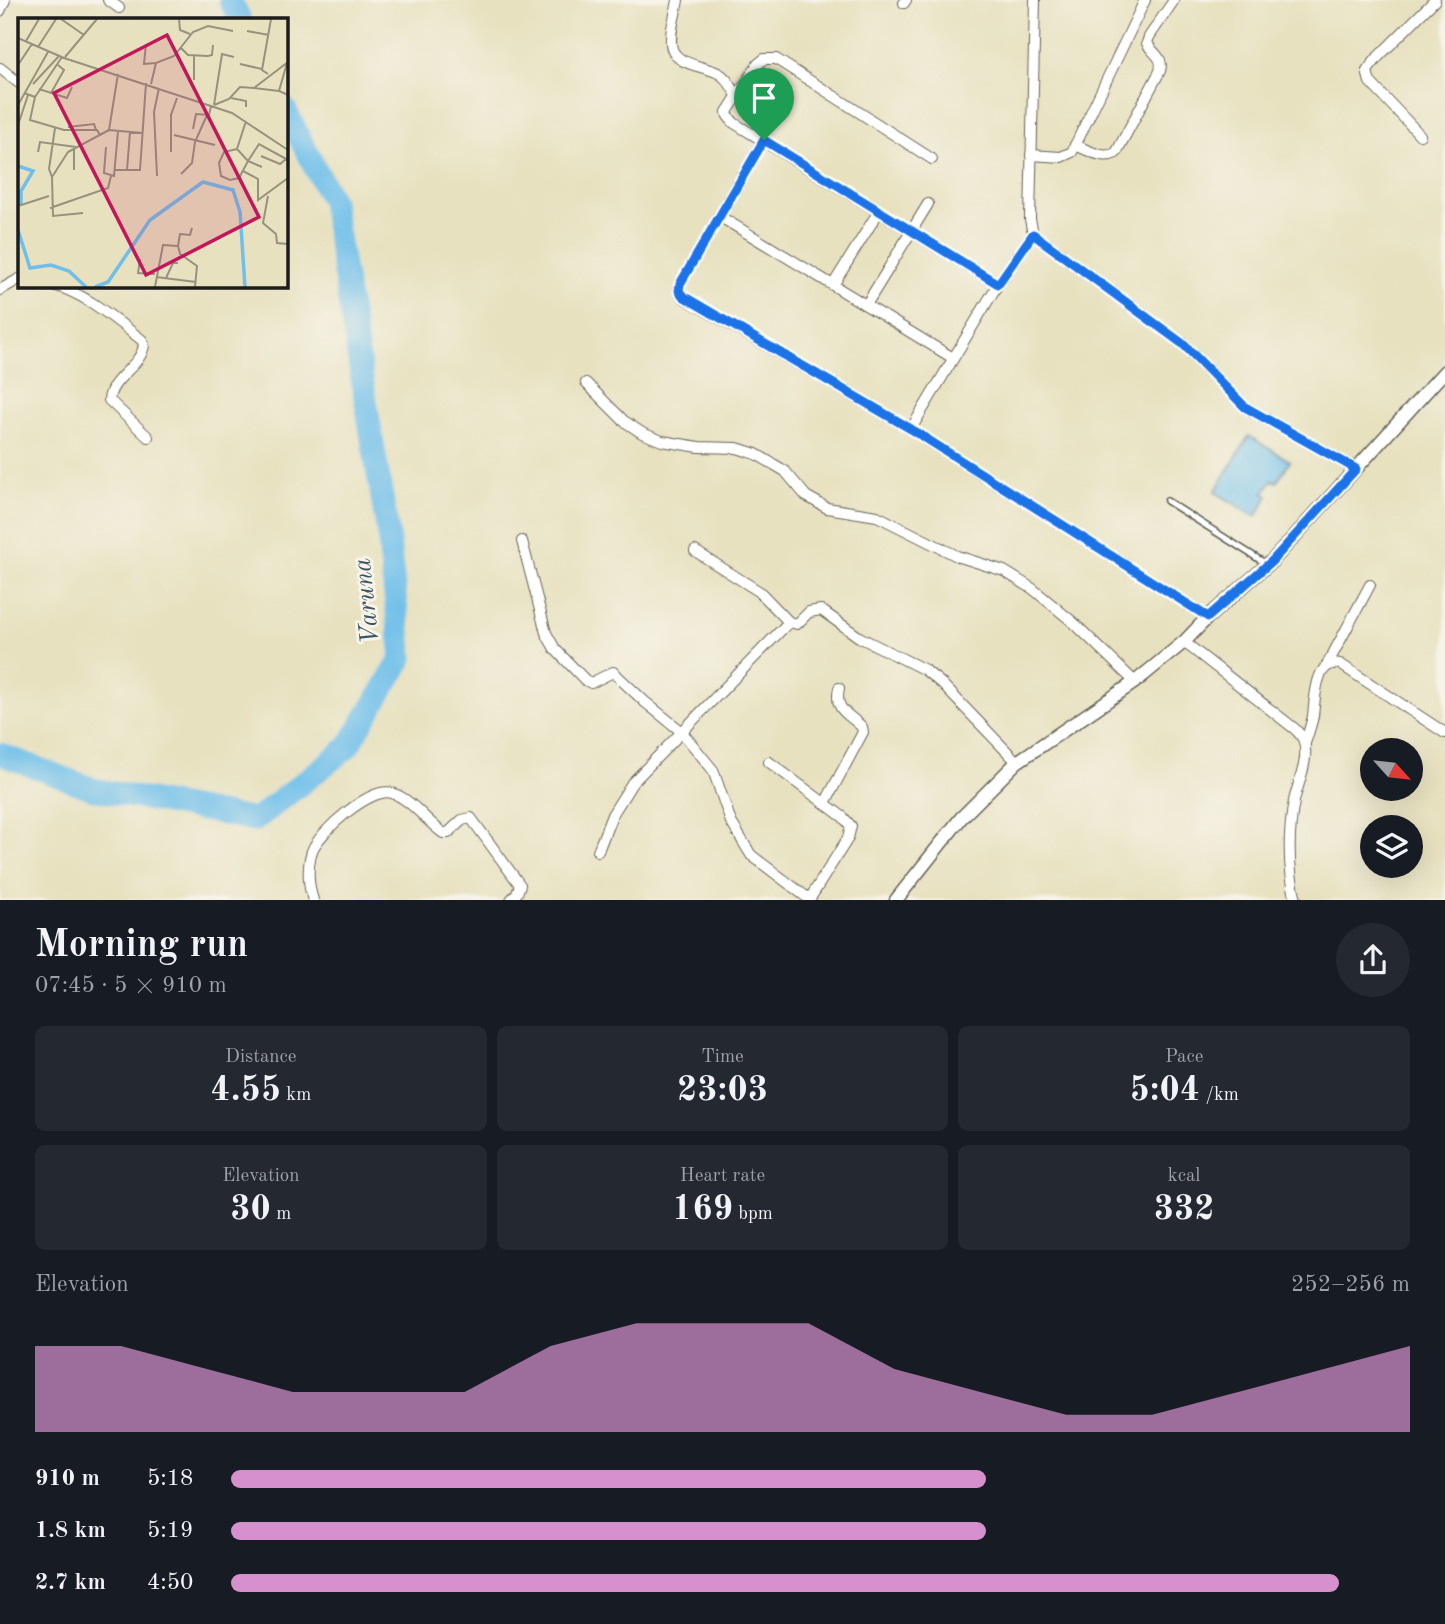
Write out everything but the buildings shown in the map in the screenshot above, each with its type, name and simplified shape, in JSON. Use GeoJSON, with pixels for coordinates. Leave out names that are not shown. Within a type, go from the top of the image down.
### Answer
{"type":"FeatureCollection","features":[{"type":"Feature","properties":{"kind":"street"},"geometry":{"type":"LineString","coordinates":[[0,11],[5,0]]}},
{"type":"Feature","properties":{"kind":"street"},"geometry":{"type":"LineString","coordinates":[[108,0],[119,8]]}},
{"type":"Feature","properties":{"kind":"street"},"geometry":{"type":"LineString","coordinates":[[678,0],[671,39],[676,56],[720,74],[737,95]]}},
{"type":"Feature","properties":{"kind":"street"},"geometry":{"type":"LineString","coordinates":[[1035,0],[1030,219],[1033,234],[1183,344],[1245,407],[1356,469]]}},
{"type":"Feature","properties":{"kind":"street"},"geometry":{"type":"LineString","coordinates":[[1031,155],[1067,156],[1075,145],[1145,0]]}},
{"type":"Feature","properties":{"kind":"street"},"geometry":{"type":"LineString","coordinates":[[1075,145],[1109,156],[1116,153],[1121,146],[1163,63],[1147,43],[1174,0]]}},
{"type":"Feature","properties":{"kind":"street"},"geometry":{"type":"LineString","coordinates":[[1420,135],[1370,82],[1367,71],[1434,0]]}},
{"type":"Feature","properties":{"kind":"street"},"geometry":{"type":"LineString","coordinates":[[932,159],[776,59],[764,59],[758,64],[727,112],[734,123],[998,284]]}},
{"type":"Feature","properties":{"kind":"street"},"geometry":{"type":"LineString","coordinates":[[0,68],[18,82]]}},
{"type":"Feature","properties":{"kind":"street"},"geometry":{"type":"LineString","coordinates":[[764,140],[680,284],[679,291],[683,296],[911,429],[1208,617]]}},
{"type":"Feature","properties":{"kind":"street"},"geometry":{"type":"LineString","coordinates":[[866,305],[928,204]]}},
{"type":"Feature","properties":{"kind":"street"},"geometry":{"type":"LineString","coordinates":[[833,285],[879,211]]}},
{"type":"Feature","properties":{"kind":"street"},"geometry":{"type":"LineString","coordinates":[[719,216],[953,358]]}},
{"type":"Feature","properties":{"kind":"street"},"geometry":{"type":"LineString","coordinates":[[911,429],[998,284],[1033,234]]}},
{"type":"Feature","properties":{"kind":"street"},"geometry":{"type":"LineString","coordinates":[[0,290],[18,280]]}},
{"type":"Feature","properties":{"kind":"street"},"geometry":{"type":"LineString","coordinates":[[76,289],[142,340],[142,354],[111,389],[109,400],[148,437]]}},
{"type":"Feature","properties":{"kind":"street"},"geometry":{"type":"LineString","coordinates":[[899,899],[961,818],[1017,762],[1135,682],[1184,642],[1208,617],[1268,565],[1445,371]]}},
{"type":"Feature","properties":{"kind":"street"},"geometry":{"type":"LineString","coordinates":[[586,383],[624,421],[642,433],[683,445],[737,448],[756,454],[785,471],[806,496],[827,508],[877,516],[957,556],[1004,571],[1033,589],[1074,622],[1135,682]]}},
{"type":"Feature","properties":{"kind":"street"},"geometry":{"type":"LineString","coordinates":[[522,541],[540,615],[555,649],[584,680],[591,683],[613,672],[681,732],[713,770],[731,822],[751,855],[809,899],[851,831],[848,822],[769,762]]}},
{"type":"Feature","properties":{"kind":"street"},"geometry":{"type":"LineString","coordinates":[[695,551],[760,592],[789,622],[797,624],[809,612],[821,610],[859,637],[925,670],[942,684],[1017,762]]}},
{"type":"Feature","properties":{"kind":"street"},"geometry":{"type":"LineString","coordinates":[[1296,900],[1290,877],[1290,841],[1294,803],[1305,758],[1305,743],[1317,686],[1370,585]]}},
{"type":"Feature","properties":{"kind":"street"},"geometry":{"type":"LineString","coordinates":[[598,851],[622,796],[789,622]]}},
{"type":"Feature","properties":{"kind":"street"},"geometry":{"type":"LineString","coordinates":[[1184,642],[1295,729],[1305,743]]}},
{"type":"Feature","properties":{"kind":"street"},"geometry":{"type":"LineString","coordinates":[[1327,665],[1332,662],[1339,664],[1445,733]]}},
{"type":"Feature","properties":{"kind":"street"},"geometry":{"type":"LineString","coordinates":[[825,803],[863,732],[862,727],[840,708],[836,698],[839,688]]}},
{"type":"Feature","properties":{"kind":"street"},"geometry":{"type":"LineString","coordinates":[[313,900],[308,873],[312,850],[323,834],[352,809],[382,791],[393,793],[404,800],[443,833],[448,833],[462,820],[471,818],[520,885],[511,900]]}},
{"type":"Feature","properties":{"kind":"lane"},"geometry":{"type":"LineString","coordinates":[[1167,501],[1268,565]]}},
{"type":"Feature","properties":{"kind":"water"},"geometry":{"type":"Polygon","coordinates":[[[1249,436],[1290,461],[1277,482],[1273,480],[1264,493],[1268,496],[1256,517],[1215,492],[1249,436]]]}},
{"type":"Feature","properties":{"kind":"waterway","name":"Varuna"},"geometry":{"type":"LineString","coordinates":[[230,0],[239,18]]}},
{"type":"Feature","properties":{"kind":"waterway","name":"Varuna"},"geometry":{"type":"LineString","coordinates":[[0,754],[93,789],[255,820],[347,748],[402,658],[388,533],[332,201],[287,113]]}},
{"type":"Feature","properties":{"kind":"route"},"geometry":{"type":"LineString","coordinates":[[764,140],[998,284],[1033,234],[1183,344],[1245,407],[1356,469],[1272,561],[1208,617],[911,429],[683,296],[679,291],[680,284],[764,140]]}}]}
